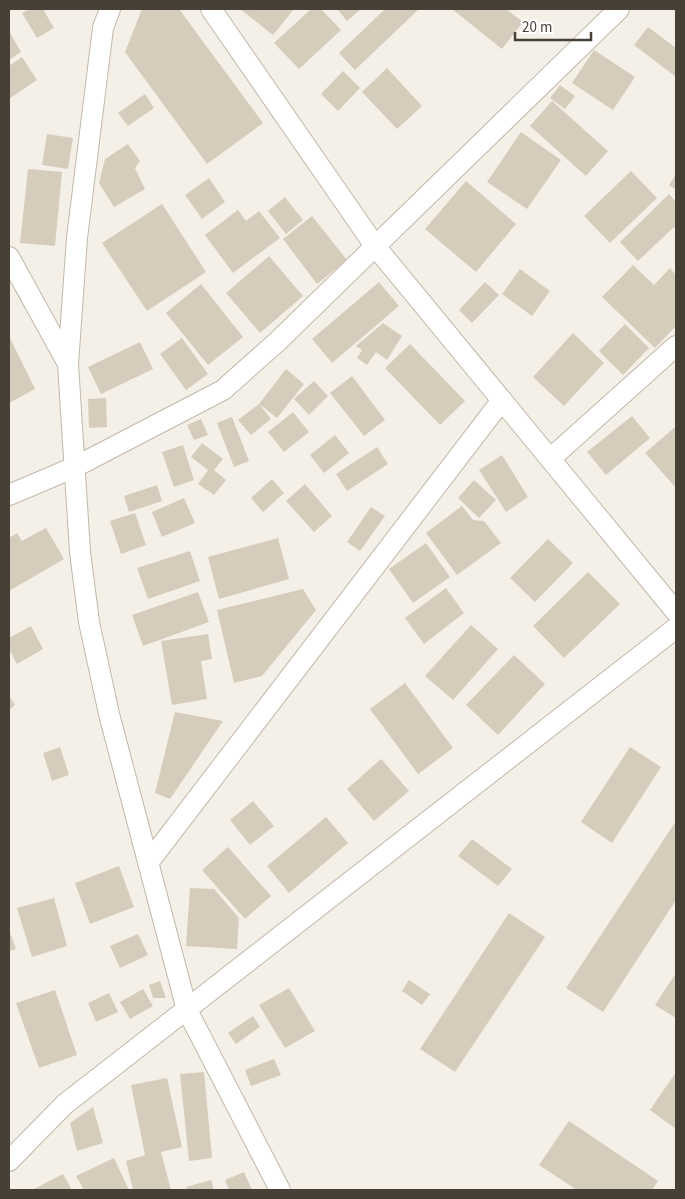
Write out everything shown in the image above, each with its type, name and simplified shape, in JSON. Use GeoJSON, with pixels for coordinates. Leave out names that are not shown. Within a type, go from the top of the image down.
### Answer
{"type":"FeatureCollection","features":[{"type":"Feature","properties":{"kind":"street"},"geometry":{"type":"LineString","coordinates":[[110,9],[103,28],[77,238],[68,364],[80,552],[89,622],[109,714],[187,1010],[280,1190]]}},
{"type":"Feature","properties":{"kind":"street"},"geometry":{"type":"LineString","coordinates":[[211,9],[375,246],[676,612]]}},
{"type":"Feature","properties":{"kind":"street"},"geometry":{"type":"LineString","coordinates":[[9,495],[75,467],[223,390],[278,341],[619,9]]}},
{"type":"Feature","properties":{"kind":"street"},"geometry":{"type":"LineString","coordinates":[[9,258],[68,364]]}},
{"type":"Feature","properties":{"kind":"street"},"geometry":{"type":"LineString","coordinates":[[550,458],[676,346]]}},
{"type":"Feature","properties":{"kind":"street"},"geometry":{"type":"LineString","coordinates":[[148,863],[502,400]]}},
{"type":"Feature","properties":{"kind":"street"},"geometry":{"type":"LineString","coordinates":[[9,1161],[66,1104],[676,628]]}},
{"type":"Feature","properties":{"kind":"building"},"geometry":{"type":"Polygon","coordinates":[[[30,9],[43,9],[54,28],[37,38],[22,13],[30,9]]]}},
{"type":"Feature","properties":{"kind":"building"},"geometry":{"type":"Polygon","coordinates":[[[142,9],[179,9],[263,123],[207,164],[125,52],[142,9]]]}},
{"type":"Feature","properties":{"kind":"building"},"geometry":{"type":"Polygon","coordinates":[[[240,9],[294,9],[273,35],[240,9]]]}},
{"type":"Feature","properties":{"kind":"building"},"geometry":{"type":"Polygon","coordinates":[[[311,9],[321,9],[341,30],[299,69],[274,43],[311,9]]]}},
{"type":"Feature","properties":{"kind":"building"},"geometry":{"type":"Polygon","coordinates":[[[337,9],[361,9],[347,21],[337,9]]]}},
{"type":"Feature","properties":{"kind":"building"},"geometry":{"type":"Polygon","coordinates":[[[385,9],[419,9],[355,70],[339,53],[385,9]]]}},
{"type":"Feature","properties":{"kind":"building"},"geometry":{"type":"Polygon","coordinates":[[[452,9],[506,9],[523,22],[502,49],[452,9]]]}},
{"type":"Feature","properties":{"kind":"building"},"geometry":{"type":"Polygon","coordinates":[[[648,27],[676,48],[676,77],[634,45],[648,27]]]}},
{"type":"Feature","properties":{"kind":"building"},"geometry":{"type":"Polygon","coordinates":[[[9,31],[21,52],[9,60],[9,31]]]}},
{"type":"Feature","properties":{"kind":"building"},"geometry":{"type":"Polygon","coordinates":[[[594,50],[635,77],[613,110],[572,83],[594,50]]]}},
{"type":"Feature","properties":{"kind":"building"},"geometry":{"type":"Polygon","coordinates":[[[22,57],[37,80],[9,99],[9,66],[22,57]]]}},
{"type":"Feature","properties":{"kind":"building"},"geometry":{"type":"Polygon","coordinates":[[[387,68],[422,106],[397,129],[362,92],[387,68]]]}},
{"type":"Feature","properties":{"kind":"building"},"geometry":{"type":"Polygon","coordinates":[[[343,71],[360,88],[338,111],[321,94],[343,71]]]}},
{"type":"Feature","properties":{"kind":"building"},"geometry":{"type":"Polygon","coordinates":[[[560,85],[575,96],[565,109],[550,98],[560,85]]]}},
{"type":"Feature","properties":{"kind":"building"},"geometry":{"type":"Polygon","coordinates":[[[145,94],[154,108],[128,126],[118,113],[145,94]]]}},
{"type":"Feature","properties":{"kind":"building"},"geometry":{"type":"Polygon","coordinates":[[[552,101],[608,151],[586,176],[530,126],[552,101]]]}},
{"type":"Feature","properties":{"kind":"building"},"geometry":{"type":"Polygon","coordinates":[[[521,132],[561,160],[527,209],[487,182],[521,132]]]}},
{"type":"Feature","properties":{"kind":"building"},"geometry":{"type":"Polygon","coordinates":[[[47,134],[73,138],[68,169],[42,165],[47,134]]]}},
{"type":"Feature","properties":{"kind":"building"},"geometry":{"type":"Polygon","coordinates":[[[128,144],[140,161],[135,168],[145,189],[114,207],[99,183],[105,159],[128,144]]]}},
{"type":"Feature","properties":{"kind":"building"},"geometry":{"type":"Polygon","coordinates":[[[28,169],[62,172],[55,246],[20,243],[28,169]]]}},
{"type":"Feature","properties":{"kind":"building"},"geometry":{"type":"Polygon","coordinates":[[[631,171],[657,198],[610,243],[584,216],[631,171]]]}},
{"type":"Feature","properties":{"kind":"building"},"geometry":{"type":"Polygon","coordinates":[[[676,174],[676,190],[669,185],[676,174]]]}},
{"type":"Feature","properties":{"kind":"building"},"geometry":{"type":"Polygon","coordinates":[[[209,178],[225,202],[202,219],[185,195],[209,178]]]}},
{"type":"Feature","properties":{"kind":"building"},"geometry":{"type":"Polygon","coordinates":[[[466,181],[516,224],[476,272],[425,229],[466,181]]]}},
{"type":"Feature","properties":{"kind":"building"},"geometry":{"type":"Polygon","coordinates":[[[669,194],[676,202],[676,230],[674,227],[638,261],[620,242],[669,194]]]}},
{"type":"Feature","properties":{"kind":"building"},"geometry":{"type":"Polygon","coordinates":[[[285,197],[303,220],[286,234],[268,211],[285,197]]]}},
{"type":"Feature","properties":{"kind":"building"},"geometry":{"type":"Polygon","coordinates":[[[162,204],[206,272],[147,311],[102,243],[162,204]]]}},
{"type":"Feature","properties":{"kind":"building"},"geometry":{"type":"Polygon","coordinates":[[[238,210],[246,221],[259,211],[280,238],[233,273],[205,235],[238,210]]]}},
{"type":"Feature","properties":{"kind":"building"},"geometry":{"type":"Polygon","coordinates":[[[312,216],[347,260],[317,284],[283,239],[312,216]]]}},
{"type":"Feature","properties":{"kind":"building"},"geometry":{"type":"Polygon","coordinates":[[[269,256],[303,296],[260,333],[226,293],[269,256]]]}},
{"type":"Feature","properties":{"kind":"building"},"geometry":{"type":"Polygon","coordinates":[[[633,265],[654,285],[670,268],[676,275],[676,326],[655,348],[602,297],[633,265]]]}},
{"type":"Feature","properties":{"kind":"building"},"geometry":{"type":"Polygon","coordinates":[[[520,269],[550,291],[532,316],[502,294],[520,269]]]}},
{"type":"Feature","properties":{"kind":"building"},"geometry":{"type":"Polygon","coordinates":[[[379,282],[399,306],[332,363],[312,339],[379,282]]]}},
{"type":"Feature","properties":{"kind":"building"},"geometry":{"type":"Polygon","coordinates":[[[485,282],[499,295],[472,323],[459,310],[485,282]]]}},
{"type":"Feature","properties":{"kind":"building"},"geometry":{"type":"Polygon","coordinates":[[[201,284],[243,337],[208,365],[166,313],[201,284]]]}},
{"type":"Feature","properties":{"kind":"building"},"geometry":{"type":"Polygon","coordinates":[[[383,323],[402,336],[387,360],[376,352],[367,365],[357,358],[362,350],[356,346],[383,323]]]}},
{"type":"Feature","properties":{"kind":"building"},"geometry":{"type":"Polygon","coordinates":[[[625,324],[649,348],[623,375],[599,351],[625,324]]]}},
{"type":"Feature","properties":{"kind":"building"},"geometry":{"type":"Polygon","coordinates":[[[573,333],[604,363],[564,406],[533,377],[573,333]]]}},
{"type":"Feature","properties":{"kind":"building"},"geometry":{"type":"Polygon","coordinates":[[[9,336],[35,389],[9,403],[9,336]]]}},
{"type":"Feature","properties":{"kind":"building"},"geometry":{"type":"Polygon","coordinates":[[[182,338],[208,374],[186,390],[160,354],[182,338]]]}},
{"type":"Feature","properties":{"kind":"building"},"geometry":{"type":"Polygon","coordinates":[[[140,342],[153,369],[101,394],[88,367],[140,342]]]}},
{"type":"Feature","properties":{"kind":"building"},"geometry":{"type":"Polygon","coordinates":[[[410,344],[465,401],[440,425],[385,368],[410,344]]]}},
{"type":"Feature","properties":{"kind":"building"},"geometry":{"type":"Polygon","coordinates":[[[286,369],[304,384],[277,418],[259,404],[286,369]]]}},
{"type":"Feature","properties":{"kind":"building"},"geometry":{"type":"Polygon","coordinates":[[[352,376],[385,420],[364,436],[330,393],[352,376]]]}},
{"type":"Feature","properties":{"kind":"building"},"geometry":{"type":"Polygon","coordinates":[[[314,381],[328,396],[309,415],[294,399],[314,381]]]}},
{"type":"Feature","properties":{"kind":"building"},"geometry":{"type":"Polygon","coordinates":[[[106,398],[107,427],[89,428],[88,399],[106,398]]]}},
{"type":"Feature","properties":{"kind":"building"},"geometry":{"type":"Polygon","coordinates":[[[259,404],[271,419],[251,435],[238,420],[259,404]]]}},
{"type":"Feature","properties":{"kind":"building"},"geometry":{"type":"Polygon","coordinates":[[[293,412],[309,432],[284,452],[268,432],[293,412]]]}},
{"type":"Feature","properties":{"kind":"building"},"geometry":{"type":"Polygon","coordinates":[[[632,416],[650,438],[606,475],[587,452],[632,416]]]}},
{"type":"Feature","properties":{"kind":"building"},"geometry":{"type":"Polygon","coordinates":[[[232,417],[249,461],[234,467],[217,423],[232,417]]]}},
{"type":"Feature","properties":{"kind":"building"},"geometry":{"type":"Polygon","coordinates":[[[201,419],[208,435],[194,440],[187,425],[201,419]]]}},
{"type":"Feature","properties":{"kind":"building"},"geometry":{"type":"Polygon","coordinates":[[[675,427],[676,429],[676,488],[645,453],[675,427]]]}},
{"type":"Feature","properties":{"kind":"building"},"geometry":{"type":"Polygon","coordinates":[[[335,435],[349,453],[324,473],[310,455],[335,435]]]}},
{"type":"Feature","properties":{"kind":"building"},"geometry":{"type":"Polygon","coordinates":[[[202,443],[223,459],[214,470],[226,480],[214,495],[198,484],[208,470],[191,457],[202,443]]]}},
{"type":"Feature","properties":{"kind":"building"},"geometry":{"type":"Polygon","coordinates":[[[183,445],[194,480],[174,487],[162,452],[183,445]]]}},
{"type":"Feature","properties":{"kind":"building"},"geometry":{"type":"Polygon","coordinates":[[[377,447],[388,464],[347,491],[336,474],[377,447]]]}},
{"type":"Feature","properties":{"kind":"building"},"geometry":{"type":"Polygon","coordinates":[[[502,455],[528,497],[506,512],[479,470],[502,455]]]}},
{"type":"Feature","properties":{"kind":"building"},"geometry":{"type":"Polygon","coordinates":[[[272,479],[284,493],[263,512],[251,498],[272,479]]]}},
{"type":"Feature","properties":{"kind":"building"},"geometry":{"type":"Polygon","coordinates":[[[474,480],[496,500],[479,518],[458,498],[474,480]]]}},
{"type":"Feature","properties":{"kind":"building"},"geometry":{"type":"Polygon","coordinates":[[[305,484],[332,516],[314,532],[286,501],[305,484]]]}},
{"type":"Feature","properties":{"kind":"building"},"geometry":{"type":"Polygon","coordinates":[[[157,485],[162,501],[129,512],[124,496],[157,485]]]}},
{"type":"Feature","properties":{"kind":"building"},"geometry":{"type":"Polygon","coordinates":[[[184,498],[195,523],[162,537],[152,512],[184,498]]]}},
{"type":"Feature","properties":{"kind":"building"},"geometry":{"type":"Polygon","coordinates":[[[462,506],[473,520],[484,521],[501,543],[457,575],[426,533],[462,506]]]}},
{"type":"Feature","properties":{"kind":"building"},"geometry":{"type":"Polygon","coordinates":[[[371,507],[385,516],[360,551],[347,542],[371,507]]]}},
{"type":"Feature","properties":{"kind":"building"},"geometry":{"type":"Polygon","coordinates":[[[135,513],[146,545],[121,554],[110,521],[135,513]]]}},
{"type":"Feature","properties":{"kind":"building"},"geometry":{"type":"Polygon","coordinates":[[[46,528],[64,559],[9,591],[9,538],[17,533],[22,541],[46,528]]]}},
{"type":"Feature","properties":{"kind":"building"},"geometry":{"type":"Polygon","coordinates":[[[278,538],[289,579],[219,599],[208,557],[278,538]]]}},
{"type":"Feature","properties":{"kind":"building"},"geometry":{"type":"Polygon","coordinates":[[[548,539],[573,563],[535,602],[510,578],[548,539]]]}},
{"type":"Feature","properties":{"kind":"building"},"geometry":{"type":"Polygon","coordinates":[[[426,543],[450,577],[413,603],[389,569],[426,543]]]}},
{"type":"Feature","properties":{"kind":"building"},"geometry":{"type":"Polygon","coordinates":[[[190,551],[200,581],[148,599],[137,568],[190,551]]]}},
{"type":"Feature","properties":{"kind":"building"},"geometry":{"type":"Polygon","coordinates":[[[588,572],[620,604],[564,658],[533,626],[588,572]]]}},
{"type":"Feature","properties":{"kind":"building"},"geometry":{"type":"Polygon","coordinates":[[[446,588],[464,613],[424,644],[405,618],[446,588]]]}},
{"type":"Feature","properties":{"kind":"building"},"geometry":{"type":"Polygon","coordinates":[[[303,589],[316,610],[262,676],[234,683],[217,610],[303,589]]]}},
{"type":"Feature","properties":{"kind":"building"},"geometry":{"type":"Polygon","coordinates":[[[198,592],[209,622],[143,646],[132,615],[198,592]]]}},
{"type":"Feature","properties":{"kind":"building"},"geometry":{"type":"Polygon","coordinates":[[[471,625],[498,649],[453,700],[425,676],[471,625]]]}},
{"type":"Feature","properties":{"kind":"building"},"geometry":{"type":"Polygon","coordinates":[[[31,626],[43,649],[17,664],[9,649],[9,638],[31,626]]]}},
{"type":"Feature","properties":{"kind":"building"},"geometry":{"type":"Polygon","coordinates":[[[208,634],[212,659],[201,661],[207,699],[172,705],[161,641],[208,634]]]}},
{"type":"Feature","properties":{"kind":"building"},"geometry":{"type":"Polygon","coordinates":[[[514,655],[545,684],[498,735],[466,705],[514,655]]]}},
{"type":"Feature","properties":{"kind":"building"},"geometry":{"type":"Polygon","coordinates":[[[405,683],[453,748],[418,774],[370,709],[405,683]]]}},
{"type":"Feature","properties":{"kind":"building"},"geometry":{"type":"Polygon","coordinates":[[[9,696],[15,705],[9,710],[9,696]]]}},
{"type":"Feature","properties":{"kind":"building"},"geometry":{"type":"Polygon","coordinates":[[[175,712],[223,721],[170,799],[155,793],[175,712]]]}},
{"type":"Feature","properties":{"kind":"building"},"geometry":{"type":"Polygon","coordinates":[[[60,747],[69,775],[52,781],[43,753],[60,747]]]}},
{"type":"Feature","properties":{"kind":"building"},"geometry":{"type":"Polygon","coordinates":[[[630,747],[661,767],[612,843],[581,822],[630,747]]]}},
{"type":"Feature","properties":{"kind":"building"},"geometry":{"type":"Polygon","coordinates":[[[381,759],[409,791],[374,821],[347,789],[381,759]]]}},
{"type":"Feature","properties":{"kind":"building"},"geometry":{"type":"Polygon","coordinates":[[[253,801],[274,826],[250,845],[230,820],[253,801]]]}},
{"type":"Feature","properties":{"kind":"building"},"geometry":{"type":"Polygon","coordinates":[[[326,817],[348,843],[289,893],[267,866],[326,817]]]}},
{"type":"Feature","properties":{"kind":"building"},"geometry":{"type":"Polygon","coordinates":[[[676,821],[676,900],[603,1012],[566,988],[676,821]]]}},
{"type":"Feature","properties":{"kind":"building"},"geometry":{"type":"Polygon","coordinates":[[[472,839],[512,869],[498,886],[458,856],[472,839]]]}},
{"type":"Feature","properties":{"kind":"building"},"geometry":{"type":"Polygon","coordinates":[[[228,847],[271,896],[245,919],[202,870],[228,847]]]}},
{"type":"Feature","properties":{"kind":"building"},"geometry":{"type":"Polygon","coordinates":[[[119,866],[134,907],[90,924],[75,883],[119,866]]]}},
{"type":"Feature","properties":{"kind":"building"},"geometry":{"type":"Polygon","coordinates":[[[190,888],[214,889],[239,918],[237,949],[186,946],[190,888]]]}},
{"type":"Feature","properties":{"kind":"building"},"geometry":{"type":"Polygon","coordinates":[[[54,898],[67,946],[32,957],[17,908],[54,898]]]}},
{"type":"Feature","properties":{"kind":"building"},"geometry":{"type":"Polygon","coordinates":[[[509,913],[545,937],[455,1072],[420,1049],[509,913]]]}},
{"type":"Feature","properties":{"kind":"building"},"geometry":{"type":"Polygon","coordinates":[[[9,930],[16,949],[9,951],[9,930]]]}},
{"type":"Feature","properties":{"kind":"building"},"geometry":{"type":"Polygon","coordinates":[[[138,934],[148,955],[120,968],[110,946],[138,934]]]}},
{"type":"Feature","properties":{"kind":"building"},"geometry":{"type":"Polygon","coordinates":[[[676,973],[676,1018],[655,1005],[676,973]]]}},
{"type":"Feature","properties":{"kind":"building"},"geometry":{"type":"Polygon","coordinates":[[[409,980],[430,994],[422,1005],[402,991],[409,980]]]}},
{"type":"Feature","properties":{"kind":"building"},"geometry":{"type":"Polygon","coordinates":[[[160,981],[166,998],[153,998],[149,985],[160,981]]]}},
{"type":"Feature","properties":{"kind":"building"},"geometry":{"type":"Polygon","coordinates":[[[289,988],[315,1031],[285,1048],[259,1005],[289,988]]]}},
{"type":"Feature","properties":{"kind":"building"},"geometry":{"type":"Polygon","coordinates":[[[143,989],[153,1006],[130,1019],[120,1002],[143,989]]]}},
{"type":"Feature","properties":{"kind":"building"},"geometry":{"type":"Polygon","coordinates":[[[55,990],[77,1055],[39,1068],[16,1003],[55,990]]]}},
{"type":"Feature","properties":{"kind":"building"},"geometry":{"type":"Polygon","coordinates":[[[109,993],[118,1012],[96,1022],[88,1003],[109,993]]]}},
{"type":"Feature","properties":{"kind":"building"},"geometry":{"type":"Polygon","coordinates":[[[253,1016],[260,1027],[236,1044],[228,1033],[253,1016]]]}},
{"type":"Feature","properties":{"kind":"building"},"geometry":{"type":"Polygon","coordinates":[[[274,1059],[281,1075],[251,1086],[245,1070],[274,1059]]]}},
{"type":"Feature","properties":{"kind":"building"},"geometry":{"type":"Polygon","coordinates":[[[204,1072],[212,1158],[189,1161],[180,1074],[204,1072]]]}},
{"type":"Feature","properties":{"kind":"building"},"geometry":{"type":"Polygon","coordinates":[[[676,1072],[676,1129],[650,1110],[676,1072]]]}},
{"type":"Feature","properties":{"kind":"building"},"geometry":{"type":"Polygon","coordinates":[[[167,1078],[182,1147],[161,1152],[171,1190],[133,1190],[126,1161],[145,1155],[131,1085],[167,1078]]]}},
{"type":"Feature","properties":{"kind":"building"},"geometry":{"type":"Polygon","coordinates":[[[93,1107],[103,1143],[77,1151],[70,1123],[93,1107]]]}},
{"type":"Feature","properties":{"kind":"building"},"geometry":{"type":"Polygon","coordinates":[[[569,1121],[658,1181],[652,1190],[577,1190],[539,1165],[569,1121]]]}},
{"type":"Feature","properties":{"kind":"building"},"geometry":{"type":"Polygon","coordinates":[[[114,1158],[129,1190],[84,1190],[76,1176],[114,1158]]]}},
{"type":"Feature","properties":{"kind":"building"},"geometry":{"type":"Polygon","coordinates":[[[244,1172],[252,1190],[229,1190],[225,1180],[244,1172]]]}},
{"type":"Feature","properties":{"kind":"building"},"geometry":{"type":"Polygon","coordinates":[[[63,1174],[72,1190],[32,1190],[63,1174]]]}},
{"type":"Feature","properties":{"kind":"building"},"geometry":{"type":"Polygon","coordinates":[[[211,1180],[214,1190],[187,1190],[186,1187],[211,1180]]]}}]}
